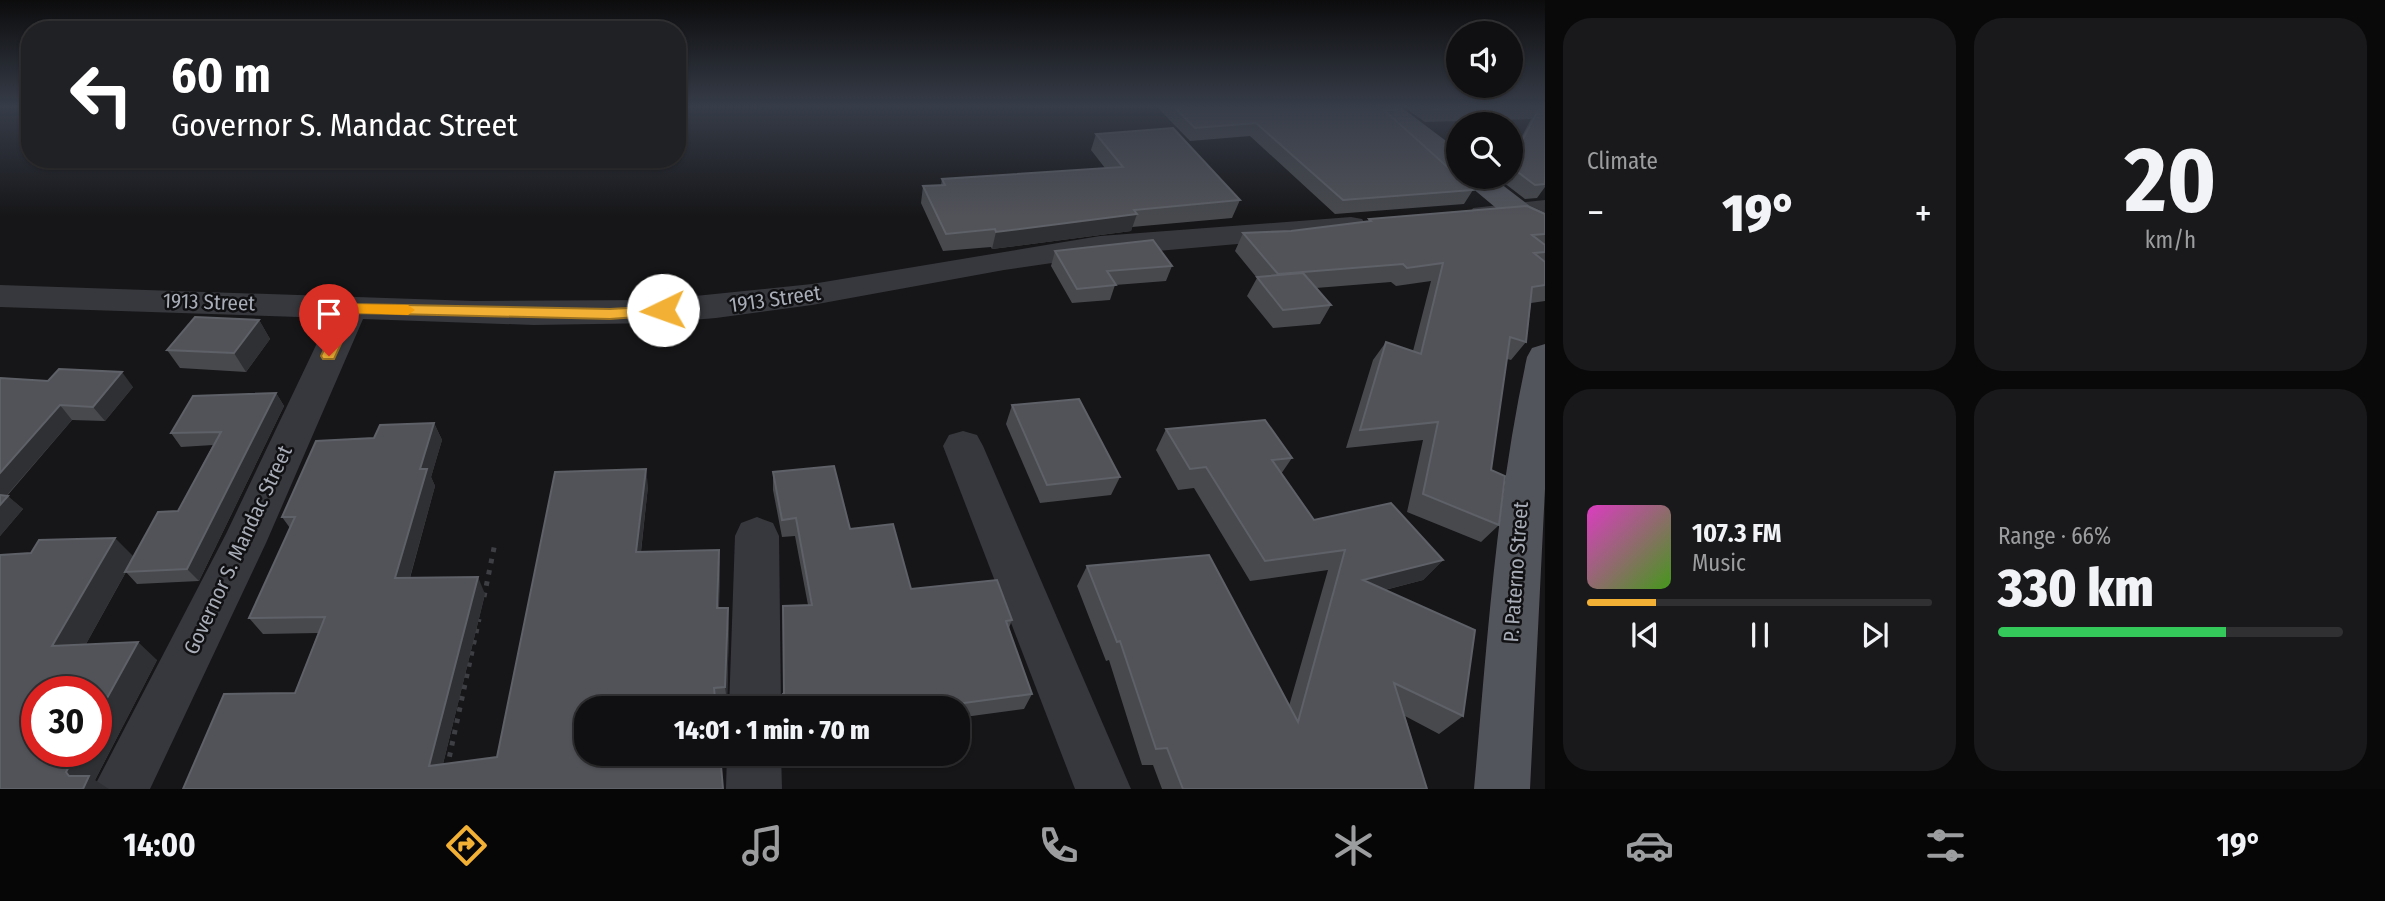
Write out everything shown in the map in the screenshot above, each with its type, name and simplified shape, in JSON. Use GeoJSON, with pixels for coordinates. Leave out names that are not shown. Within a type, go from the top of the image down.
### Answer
{"type":"FeatureCollection","features":[{"type":"Feature","properties":{"kind":"main road"},"geometry":{"type":"LineString","coordinates":[[1432,144],[1446,155]]}},
{"type":"Feature","properties":{"kind":"main road"},"geometry":{"type":"LineString","coordinates":[[1494,189],[1536,215]]}},
{"type":"Feature","properties":{"kind":"main road","name":"P. Paterno Street"},"geometry":{"type":"LineString","coordinates":[[1502,789],[1521,492],[1532,417],[1545,357]]}},
{"type":"Feature","properties":{"kind":"street"},"geometry":{"type":"LineString","coordinates":[[1451,218],[1536,215]]}},
{"type":"Feature","properties":{"kind":"street","name":"1913 Street"},"geometry":{"type":"LineString","coordinates":[[0,296],[232,302],[350,309],[610,314],[716,307],[802,296],[953,268],[1100,246],[1383,223]]}},
{"type":"Feature","properties":{"kind":"street","name":"Governor S. Mandac Street"},"geometry":{"type":"LineString","coordinates":[[121,789],[244,543],[350,309]]}},
{"type":"Feature","properties":{"kind":"street"},"geometry":{"type":"LineString","coordinates":[[963,446],[1102,789]]}},
{"type":"Feature","properties":{"kind":"street"},"geometry":{"type":"LineString","coordinates":[[755,696],[757,536]]}},
{"type":"Feature","properties":{"kind":"street"},"geometry":{"type":"LineString","coordinates":[[754,766],[754,789]]}},
{"type":"Feature","properties":{"kind":"path"},"geometry":{"type":"LineString","coordinates":[[445,775],[495,543]]}},
{"type":"Feature","properties":{"kind":"building"},"geometry":{"type":"Polygon","coordinates":[[[1104,144],[1188,144],[1240,200],[1134,210],[1137,214],[996,232],[995,229],[946,234],[923,186],[945,185],[942,179],[1123,167],[1104,144]]]}},
{"type":"Feature","properties":{"kind":"building"},"geometry":{"type":"Polygon","coordinates":[[[1280,144],[1422,144],[1446,166],[1446,189],[1473,190],[1343,200],[1280,144]]]}},
{"type":"Feature","properties":{"kind":"building"},"geometry":{"type":"Polygon","coordinates":[[[1523,144],[1545,144],[1545,184],[1535,185],[1523,176],[1523,144]]]}},
{"type":"Feature","properties":{"kind":"building"},"geometry":{"type":"Polygon","coordinates":[[[1527,206],[1545,214],[1545,234],[1532,235],[1545,245],[1545,252],[1534,253],[1545,262],[1545,285],[1532,287],[1526,342],[1510,337],[1491,470],[1505,476],[1499,525],[1423,494],[1438,422],[1360,430],[1386,342],[1421,354],[1443,263],[1407,268],[1403,264],[1278,274],[1243,233],[1291,231],[1371,221],[1369,219],[1527,206]]]}},
{"type":"Feature","properties":{"kind":"building"},"geometry":{"type":"Polygon","coordinates":[[[1153,240],[1172,266],[1107,271],[1116,285],[1077,289],[1055,251],[1153,240]]]}},
{"type":"Feature","properties":{"kind":"building"},"geometry":{"type":"Polygon","coordinates":[[[1303,273],[1331,305],[1283,310],[1257,277],[1303,273]]]}},
{"type":"Feature","properties":{"kind":"building"},"geometry":{"type":"Polygon","coordinates":[[[195,317],[259,320],[234,353],[167,350],[195,317]]]}},
{"type":"Feature","properties":{"kind":"building"},"geometry":{"type":"Polygon","coordinates":[[[59,369],[122,372],[93,407],[60,405],[0,473],[0,378],[48,381],[59,369]]]}},
{"type":"Feature","properties":{"kind":"building"},"geometry":{"type":"Polygon","coordinates":[[[276,393],[187,569],[125,572],[158,512],[178,511],[221,432],[171,433],[193,396],[276,393]]]}},
{"type":"Feature","properties":{"kind":"building"},"geometry":{"type":"Polygon","coordinates":[[[1079,399],[1120,477],[1047,485],[1012,405],[1079,399]]]}},
{"type":"Feature","properties":{"kind":"building"},"geometry":{"type":"Polygon","coordinates":[[[1265,420],[1292,458],[1272,460],[1314,520],[1391,503],[1443,560],[1363,580],[1475,630],[1463,716],[1394,683],[1427,789],[1183,789],[1167,748],[1156,749],[1120,641],[1117,642],[1087,566],[1209,555],[1298,722],[1345,550],[1265,561],[1206,467],[1190,469],[1166,429],[1265,420]]]}},
{"type":"Feature","properties":{"kind":"building"},"geometry":{"type":"Polygon","coordinates":[[[434,423],[420,469],[427,469],[395,578],[478,577],[429,766],[497,757],[555,472],[646,469],[636,552],[719,550],[717,608],[728,608],[725,687],[714,688],[715,696],[574,696],[574,766],[721,766],[723,789],[183,789],[224,694],[295,693],[325,617],[249,618],[295,517],[282,517],[316,441],[374,438],[380,425],[434,423]]]}},
{"type":"Feature","properties":{"kind":"building"},"geometry":{"type":"Polygon","coordinates":[[[834,466],[850,529],[893,524],[911,589],[997,580],[1012,620],[1006,621],[1032,694],[970,702],[970,696],[781,696],[784,693],[783,606],[812,605],[796,518],[782,520],[773,472],[834,466]]]}},
{"type":"Feature","properties":{"kind":"building"},"geometry":{"type":"Polygon","coordinates":[[[0,495],[8,496],[0,505],[0,495]]]}},
{"type":"Feature","properties":{"kind":"building"},"geometry":{"type":"Polygon","coordinates":[[[115,538],[52,646],[138,642],[112,689],[112,676],[21,676],[21,767],[69,767],[66,772],[69,776],[89,776],[83,789],[0,789],[0,555],[31,553],[39,540],[115,538]]]}},
{"type":"Feature","properties":{"kind":"slow traffic"},"geometry":{"type":"LineString","coordinates":[[344,322],[350,309],[408,310]]}},
{"type":"Feature","properties":{"kind":"route"},"geometry":{"type":"LineString","coordinates":[[329,356],[350,309],[610,314],[663,310]]}}]}
